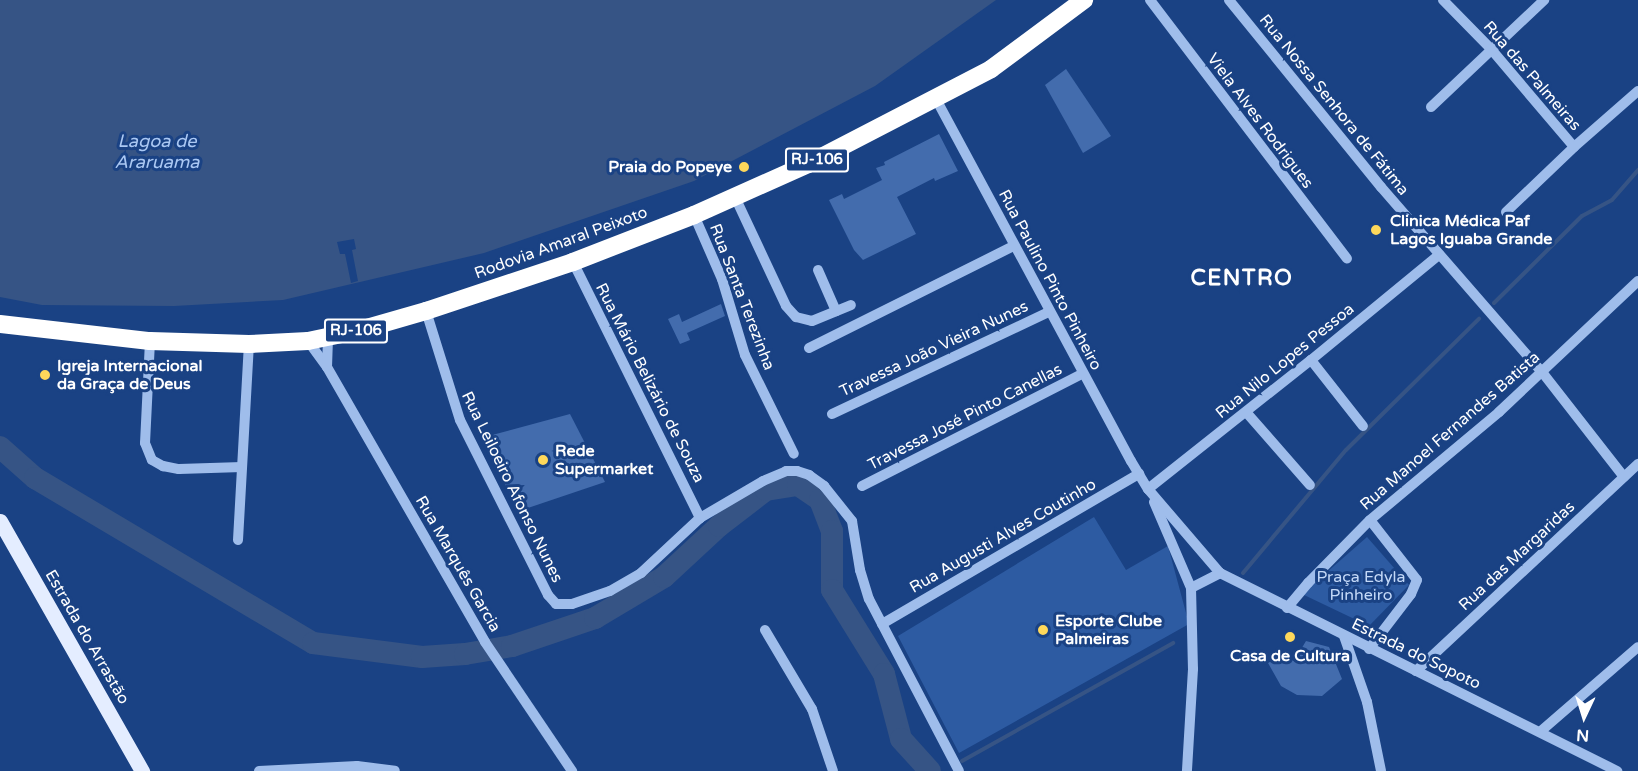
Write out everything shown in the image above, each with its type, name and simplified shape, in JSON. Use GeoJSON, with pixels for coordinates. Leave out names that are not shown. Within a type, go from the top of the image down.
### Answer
{"type":"FeatureCollection","features":[{"type":"Feature","properties":{"kind":"highway","name":"Rodovia Amaral Peixoto"},"geometry":{"type":"LineString","coordinates":[[0,324],[150,341],[249,344],[308,341],[426,311],[573,262],[694,215],[819,159],[991,69],[1084,0]]}},
{"type":"Feature","properties":{"kind":"main road","name":"Estrada do Arrastão"},"geometry":{"type":"LineString","coordinates":[[0,521],[142,771]]}},
{"type":"Feature","properties":{"kind":"street","name":"Viela Alves Rodrigues"},"geometry":{"type":"LineString","coordinates":[[1149,0],[1347,260]]}},
{"type":"Feature","properties":{"kind":"street","name":"Rua Nossa Senhora de Fátima"},"geometry":{"type":"LineString","coordinates":[[1229,0],[1439,255],[1542,372],[1624,477]]}},
{"type":"Feature","properties":{"kind":"street","name":"Rua das Palmeiras"},"geometry":{"type":"LineString","coordinates":[[1443,0],[1491,49],[1574,147]]}},
{"type":"Feature","properties":{"kind":"street"},"geometry":{"type":"LineString","coordinates":[[1431,107],[1544,0]]}},
{"type":"Feature","properties":{"kind":"street"},"geometry":{"type":"LineString","coordinates":[[1506,212],[1574,147],[1638,91]]}},
{"type":"Feature","properties":{"kind":"street","name":"Rua Paulino Pinto Pinheiro"},"geometry":{"type":"LineString","coordinates":[[936,99],[1082,374],[1138,474]]}},
{"type":"Feature","properties":{"kind":"street"},"geometry":{"type":"LineString","coordinates":[[735,197],[786,306],[796,317],[812,321],[851,305]]}},
{"type":"Feature","properties":{"kind":"street","name":"Rua Santa Terezinha"},"geometry":{"type":"LineString","coordinates":[[694,215],[722,279],[745,355],[794,454]]}},
{"type":"Feature","properties":{"kind":"street"},"geometry":{"type":"LineString","coordinates":[[809,348],[1014,246]]}},
{"type":"Feature","properties":{"kind":"street","name":"Rua Nilo Lopes Pessoa"},"geometry":{"type":"LineString","coordinates":[[1148,489],[1439,255]]}},
{"type":"Feature","properties":{"kind":"street","name":"Rua Mário Belizário de Souza"},"geometry":{"type":"LineString","coordinates":[[573,262],[700,518]]}},
{"type":"Feature","properties":{"kind":"street"},"geometry":{"type":"LineString","coordinates":[[818,270],[836,311]]}},
{"type":"Feature","properties":{"kind":"street","name":"Rua Manoel Fernandes Batista"},"geometry":{"type":"LineString","coordinates":[[1287,608],[1308,583],[1370,520],[1499,412],[1638,281]]}},
{"type":"Feature","properties":{"kind":"street","name":"Rua Leiloeiro Afonso Nunes"},"geometry":{"type":"LineString","coordinates":[[426,311],[457,413],[507,500],[548,595],[556,604],[572,604],[610,591],[640,573],[700,518]]}},
{"type":"Feature","properties":{"kind":"street","name":"Travessa João Vieira Nunes"},"geometry":{"type":"LineString","coordinates":[[832,414],[1049,312]]}},
{"type":"Feature","properties":{"kind":"street"},"geometry":{"type":"LineString","coordinates":[[327,367],[328,337]]}},
{"type":"Feature","properties":{"kind":"street"},"geometry":{"type":"LineString","coordinates":[[150,341],[145,443],[152,460],[163,466],[179,469],[242,467]]}},
{"type":"Feature","properties":{"kind":"street","name":"Rua Marquês Garcia"},"geometry":{"type":"LineString","coordinates":[[308,341],[327,367],[485,642],[572,771]]}},
{"type":"Feature","properties":{"kind":"street"},"geometry":{"type":"LineString","coordinates":[[238,540],[249,344]]}},
{"type":"Feature","properties":{"kind":"street"},"geometry":{"type":"LineString","coordinates":[[1311,360],[1364,426]]}},
{"type":"Feature","properties":{"kind":"street","name":"Travessa José Pinto Canellas"},"geometry":{"type":"LineString","coordinates":[[862,486],[1082,374]]}},
{"type":"Feature","properties":{"kind":"street"},"geometry":{"type":"LineString","coordinates":[[1246,412],[1310,485]]}},
{"type":"Feature","properties":{"kind":"street","name":"Rua das Margaridas"},"geometry":{"type":"LineString","coordinates":[[1416,670],[1638,464]]}},
{"type":"Feature","properties":{"kind":"street"},"geometry":{"type":"LineString","coordinates":[[700,518],[763,481],[786,471],[797,471],[809,475],[824,486],[852,521],[863,582],[882,624],[959,771]]}},
{"type":"Feature","properties":{"kind":"street","name":"Estrada do Sopoto"},"geometry":{"type":"LineString","coordinates":[[1138,474],[1148,489],[1220,573],[1369,649],[1541,731],[1600,767],[1617,771]]}},
{"type":"Feature","properties":{"kind":"street","name":"Rua Augusti Alves Coutinho"},"geometry":{"type":"LineString","coordinates":[[882,624],[1138,474]]}},
{"type":"Feature","properties":{"kind":"street"},"geometry":{"type":"LineString","coordinates":[[1148,489],[1172,539],[1191,588],[1193,669],[1187,771]]}},
{"type":"Feature","properties":{"kind":"street"},"geometry":{"type":"LineString","coordinates":[[1369,649],[1411,594],[1417,580],[1370,520]]}},
{"type":"Feature","properties":{"kind":"street"},"geometry":{"type":"LineString","coordinates":[[1172,539],[1178,531],[1186,534]]}},
{"type":"Feature","properties":{"kind":"street"},"geometry":{"type":"LineString","coordinates":[[1191,588],[1220,573]]}},
{"type":"Feature","properties":{"kind":"street"},"geometry":{"type":"LineString","coordinates":[[765,630],[812,709],[833,771]]}},
{"type":"Feature","properties":{"kind":"street"},"geometry":{"type":"LineString","coordinates":[[1344,636],[1367,702],[1381,771]]}},
{"type":"Feature","properties":{"kind":"street"},"geometry":{"type":"LineString","coordinates":[[1541,731],[1638,647]]}},
{"type":"Feature","properties":{"kind":"street"},"geometry":{"type":"LineString","coordinates":[[259,771],[357,768],[395,771]]}},
{"type":"Feature","properties":{"kind":"green space","name":"Esporte Clube Palmeiras"},"geometry":{"type":"Polygon","coordinates":[[[1094,517],[1126,570],[1168,546],[1189,624],[959,753],[898,636],[1094,517]]]}},
{"type":"Feature","properties":{"kind":"green space","name":"Praça Edyla Pinheiro"},"geometry":{"type":"Polygon","coordinates":[[[1367,537],[1409,585],[1369,626],[1302,594],[1367,537]]]}},
{"type":"Feature","properties":{"kind":"water","name":"Lagoa de Araruama"},"geometry":{"type":"Polygon","coordinates":[[[0,0],[996,0],[875,86],[694,181],[484,253],[283,300],[174,306],[42,305],[0,297],[0,0]]]}},
{"type":"Feature","properties":{"kind":"pier"},"geometry":{"type":"Polygon","coordinates":[[[354,239],[356,249],[352,250],[358,281],[351,283],[345,254],[340,254],[337,242],[354,239]]]}},
{"type":"Feature","properties":{"kind":"building"},"geometry":{"type":"Polygon","coordinates":[[[1066,69],[1111,136],[1083,153],[1045,85],[1066,69]]]}},
{"type":"Feature","properties":{"kind":"building"},"geometry":{"type":"Polygon","coordinates":[[[939,134],[958,171],[935,181],[934,178],[897,197],[916,234],[863,260],[854,250],[829,200],[842,194],[844,199],[882,180],[876,168],[939,134]]]}},
{"type":"Feature","properties":{"kind":"building"},"geometry":{"type":"Polygon","coordinates":[[[721,304],[725,316],[687,333],[690,340],[680,344],[668,319],[679,314],[682,322],[721,304]]]}},
{"type":"Feature","properties":{"kind":"building","name":"Rede Supermarket"},"geometry":{"type":"Polygon","coordinates":[[[570,414],[605,482],[519,511],[481,438],[570,414]]]}},
{"type":"Feature","properties":{"kind":"building"},"geometry":{"type":"Polygon","coordinates":[[[1306,641],[1329,647],[1342,679],[1322,696],[1297,695],[1281,686],[1268,663],[1280,656],[1294,661],[1306,641]]]}},
{"type":"Feature","properties":{"kind":"waterway"},"geometry":{"type":"LineString","coordinates":[[1494,303],[1582,216],[1612,200],[1638,170]]}},
{"type":"Feature","properties":{"kind":"waterway"},"geometry":{"type":"LineString","coordinates":[[1243,573],[1346,450],[1479,319]]}},
{"type":"Feature","properties":{"kind":"waterway"},"geometry":{"type":"LineString","coordinates":[[0,447],[35,478],[313,643],[422,657],[465,654],[512,646],[595,618],[664,577],[719,526],[766,490],[798,485],[820,500],[832,531],[832,590],[884,674],[901,739],[930,771]]}},
{"type":"Feature","properties":{"kind":"waterway"},"geometry":{"type":"LineString","coordinates":[[962,761],[1173,643]]}},
{"type":"Feature","properties":{"kind":"place","name":"Praia do Popeye"},"geometry":{"type":"Point","coordinates":[744,167]}},
{"type":"Feature","properties":{"kind":"place","name":"Clinica Médica Paf Lagos Iguaba Grande"},"geometry":{"type":"Point","coordinates":[1376,230]}},
{"type":"Feature","properties":{"kind":"place","name":"Igreja Internacional da Graça de Deus"},"geometry":{"type":"Point","coordinates":[45,375]}},
{"type":"Feature","properties":{"kind":"place","name":"Rede Supermarket"},"geometry":{"type":"Point","coordinates":[543,460]}},
{"type":"Feature","properties":{"kind":"place","name":"Esporte Clube Palmeiras"},"geometry":{"type":"Point","coordinates":[1043,630]}},
{"type":"Feature","properties":{"kind":"place","name":"Casa de Cultura"},"geometry":{"type":"Point","coordinates":[1290,637]}},
{"type":"Feature","properties":{"kind":"district","name":"CENTRO"},"geometry":{"type":"Point","coordinates":[1242,279]}}]}
